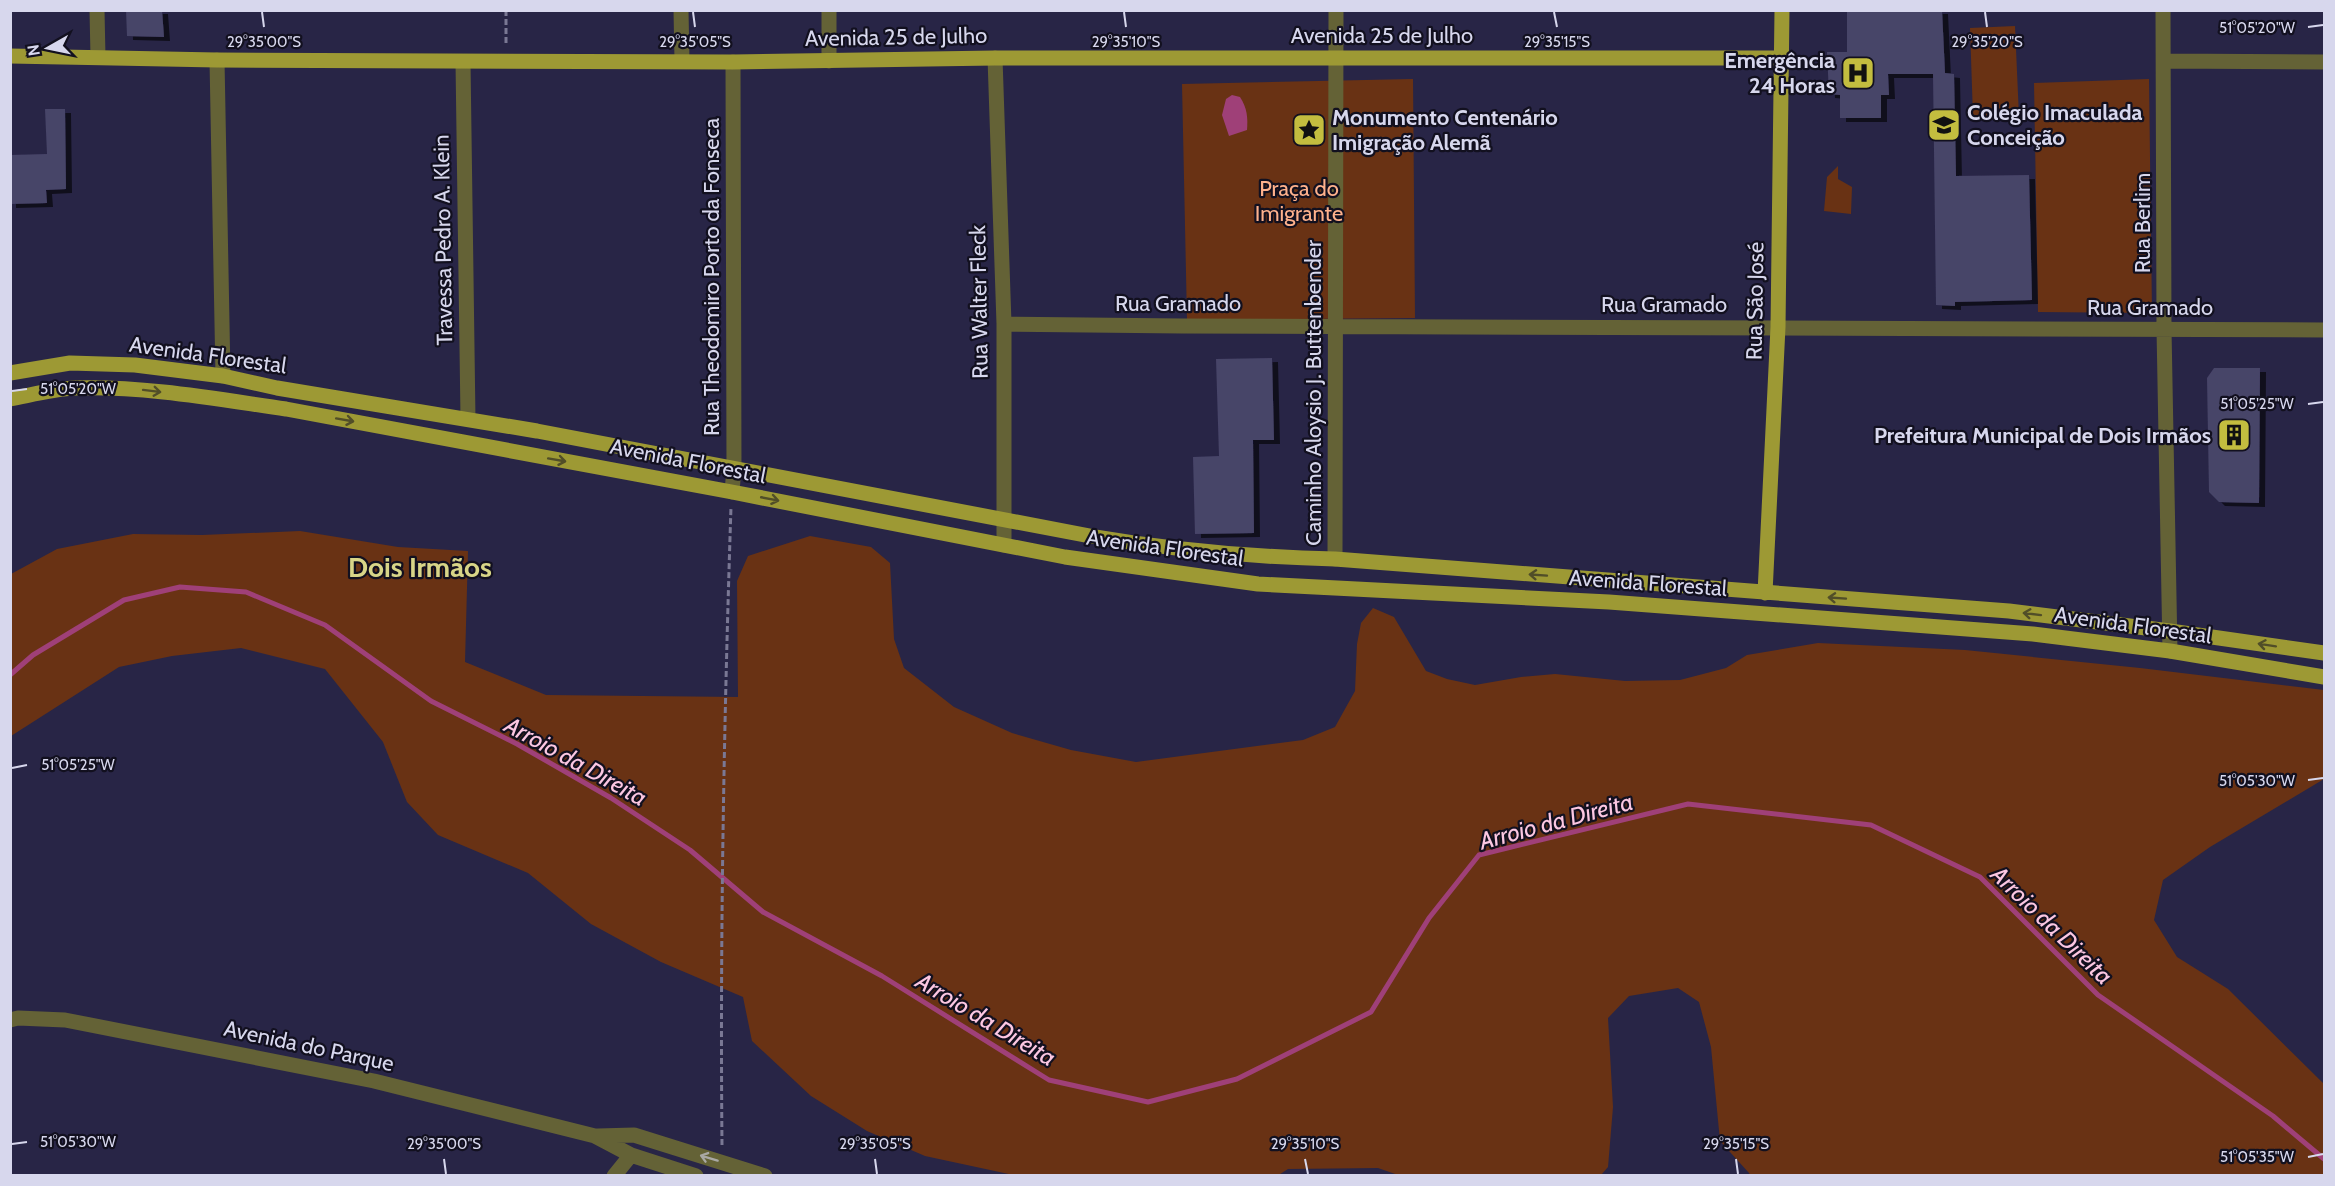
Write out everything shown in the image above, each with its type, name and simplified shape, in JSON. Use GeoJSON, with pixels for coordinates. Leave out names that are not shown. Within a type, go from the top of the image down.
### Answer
{"type":"FeatureCollection","features":[{"type":"Feature","properties":{"kind":"main road","name":"Rua São José"},"geometry":{"type":"LineString","coordinates":[[1765,593],[1778,327],[1782,10]]}},
{"type":"Feature","properties":{"kind":"main road","name":"Avenida 25 de Julho"},"geometry":{"type":"LineString","coordinates":[[10,56],[463,62],[733,62],[995,58],[1782,58]]}},
{"type":"Feature","properties":{"kind":"main road","name":"Avenida Florestal"},"geometry":{"type":"LineString","coordinates":[[10,374],[70,363],[135,365],[223,376],[277,388],[537,431],[1164,549],[2009,611],[2325,653]]}},
{"type":"Feature","properties":{"kind":"main road","name":"Avenida Florestal"},"geometry":{"type":"LineString","coordinates":[[10,399],[73,388],[142,390],[286,410],[732,492],[1077,559],[1258,584],[1644,604],[2033,634],[2170,651],[2325,677]]}},
{"type":"Feature","properties":{"kind":"main road"},"geometry":{"type":"LineString","coordinates":[[532,455],[537,431]]}},
{"type":"Feature","properties":{"kind":"street"},"geometry":{"type":"LineString","coordinates":[[97,10],[98,57]]}},
{"type":"Feature","properties":{"kind":"street"},"geometry":{"type":"LineString","coordinates":[[681,10],[682,61]]}},
{"type":"Feature","properties":{"kind":"street"},"geometry":{"type":"LineString","coordinates":[[829,10],[829,61]]}},
{"type":"Feature","properties":{"kind":"street","name":"Caminho Aloysio J. Buttenbender"},"geometry":{"type":"LineString","coordinates":[[1335,560],[1336,10]]}},
{"type":"Feature","properties":{"kind":"street","name":"Rua Berlim"},"geometry":{"type":"LineString","coordinates":[[2163,10],[2164,329],[2170,651]]}},
{"type":"Feature","properties":{"kind":"street","name":"Rua Walter Fleck"},"geometry":{"type":"LineString","coordinates":[[995,58],[1004,324],[1004,545]]}},
{"type":"Feature","properties":{"kind":"street"},"geometry":{"type":"LineString","coordinates":[[217,60],[223,376]]}},
{"type":"Feature","properties":{"kind":"street"},"geometry":{"type":"LineString","coordinates":[[2164,61],[2325,62]]}},
{"type":"Feature","properties":{"kind":"street","name":"Travessa Pedro A. Klein"},"geometry":{"type":"LineString","coordinates":[[463,62],[468,419]]}},
{"type":"Feature","properties":{"kind":"street","name":"Rua Theodomiro Porto da Fonseca"},"geometry":{"type":"LineString","coordinates":[[732,492],[734,468],[733,62]]}},
{"type":"Feature","properties":{"kind":"street","name":"Rua Gramado"},"geometry":{"type":"LineString","coordinates":[[1004,324],[2325,330]]}},
{"type":"Feature","properties":{"kind":"street","name":"Avenida do Parque"},"geometry":{"type":"LineString","coordinates":[[10,1020],[18,1018],[65,1020],[374,1081],[595,1136],[631,1155],[696,1176]]}},
{"type":"Feature","properties":{"kind":"street","name":"Avenida do Parque"},"geometry":{"type":"LineString","coordinates":[[595,1136],[634,1135],[765,1176]]}},
{"type":"Feature","properties":{"kind":"street"},"geometry":{"type":"LineString","coordinates":[[614,1176],[631,1155]]}},
{"type":"Feature","properties":{"kind":"path"},"geometry":{"type":"LineString","coordinates":[[506,10],[506,62]]}},
{"type":"Feature","properties":{"kind":"path"},"geometry":{"type":"LineString","coordinates":[[722,1162],[721,951],[724,725],[732,492]]}},
{"type":"Feature","properties":{"kind":"green space"},"geometry":{"type":"Polygon","coordinates":[[[2015,26],[2019,117],[1973,117],[1970,28],[2015,26]]]}},
{"type":"Feature","properties":{"kind":"green space","name":"Praça do Imigrante"},"geometry":{"type":"Polygon","coordinates":[[[1413,79],[1415,318],[1187,320],[1182,84],[1413,79]]]}},
{"type":"Feature","properties":{"kind":"green space"},"geometry":{"type":"Polygon","coordinates":[[[2149,79],[2152,313],[2038,312],[2034,83],[2149,79]]]}},
{"type":"Feature","properties":{"kind":"green space"},"geometry":{"type":"Polygon","coordinates":[[[1838,166],[1838,179],[1852,187],[1851,214],[1824,211],[1827,177],[1838,166]]]}},
{"type":"Feature","properties":{"kind":"green space"},"geometry":{"type":"Polygon","coordinates":[[[300,531],[398,547],[468,551],[465,662],[546,695],[738,697],[737,581],[748,556],[810,536],[871,547],[890,563],[894,639],[904,668],[954,707],[1012,733],[1071,750],[1136,762],[1303,740],[1335,727],[1355,691],[1357,644],[1361,623],[1373,608],[1394,617],[1426,671],[1447,679],[1475,685],[1555,674],[1625,681],[1680,680],[1726,668],[1747,655],[1818,643],[1965,650],[2324,690],[2324,779],[2210,847],[2163,880],[2154,920],[2177,957],[2228,989],[2324,1084],[2324,1175],[1750,1175],[1720,1141],[1711,1047],[1699,1002],[1678,988],[1629,996],[1608,1018],[1613,1107],[1608,1167],[1601,1175],[1401,1176],[1378,1168],[1288,1169],[1277,1176],[1018,1176],[925,1156],[867,1131],[811,1096],[752,1041],[743,997],[661,962],[591,924],[528,873],[438,835],[407,802],[383,742],[325,669],[241,648],[172,656],[119,667],[11,736],[11,574],[57,549],[133,534],[202,535],[300,531]]]}},
{"type":"Feature","properties":{"kind":"shaded area"},"geometry":{"type":"Polygon","coordinates":[[[1232,95],[1240,97],[1244,105],[1247,130],[1229,136],[1222,115],[1226,99],[1232,95]]]}},
{"type":"Feature","properties":{"kind":"building"},"geometry":{"type":"Polygon","coordinates":[[[126,10],[162,10],[164,37],[127,36],[126,10]]]}},
{"type":"Feature","properties":{"kind":"building","name":"Colégio Imaculada Conceição"},"geometry":{"type":"Polygon","coordinates":[[[1942,10],[1945,73],[1954,74],[1956,176],[2029,175],[2032,300],[1955,302],[1955,306],[1936,305],[1933,74],[1888,74],[1889,95],[1881,95],[1881,118],[1840,118],[1840,95],[1829,94],[1827,52],[1847,52],[1847,12],[1942,10]]]}},
{"type":"Feature","properties":{"kind":"building"},"geometry":{"type":"Polygon","coordinates":[[[45,109],[65,109],[66,189],[46,190],[47,203],[10,204],[10,155],[47,154],[45,109]]]}},
{"type":"Feature","properties":{"kind":"building"},"geometry":{"type":"Polygon","coordinates":[[[1272,358],[1274,440],[1253,440],[1254,533],[1195,534],[1193,457],[1219,456],[1216,359],[1272,358]]]}},
{"type":"Feature","properties":{"kind":"building","name":"Prefeitura Municipal de Dois Irmãos"},"geometry":{"type":"Polygon","coordinates":[[[2214,368],[2260,368],[2259,503],[2219,502],[2209,492],[2207,378],[2214,368]]]}},
{"type":"Feature","properties":{"kind":"waterway","name":"Arroio da Direita"},"geometry":{"type":"LineString","coordinates":[[10,675],[33,655],[124,600],[180,587],[246,592],[325,625],[431,701],[517,744],[611,798],[690,850],[763,912],[882,976],[1049,1080],[1148,1102],[1237,1079],[1371,1012],[1429,918],[1479,855],[1688,804],[1871,825],[1980,877],[2098,995],[2273,1116],[2324,1159]]}},
{"type":"Feature","properties":{"kind":"place","name":"Emergência 24 Horas"},"geometry":{"type":"Point","coordinates":[1858,73]}},
{"type":"Feature","properties":{"kind":"place","name":"Colégio Imaculada Conceição"},"geometry":{"type":"Point","coordinates":[1944,125]}},
{"type":"Feature","properties":{"kind":"place","name":"Monumento Centenário Imigração Alemã"},"geometry":{"type":"Point","coordinates":[1309,130]}},
{"type":"Feature","properties":{"kind":"place","name":"Prefeitura Municipal de Dois Irmãos"},"geometry":{"type":"Point","coordinates":[2234,435]}},
{"type":"Feature","properties":{"kind":"district","name":"Dois Irmãos"},"geometry":{"type":"Point","coordinates":[420,567]}}]}
